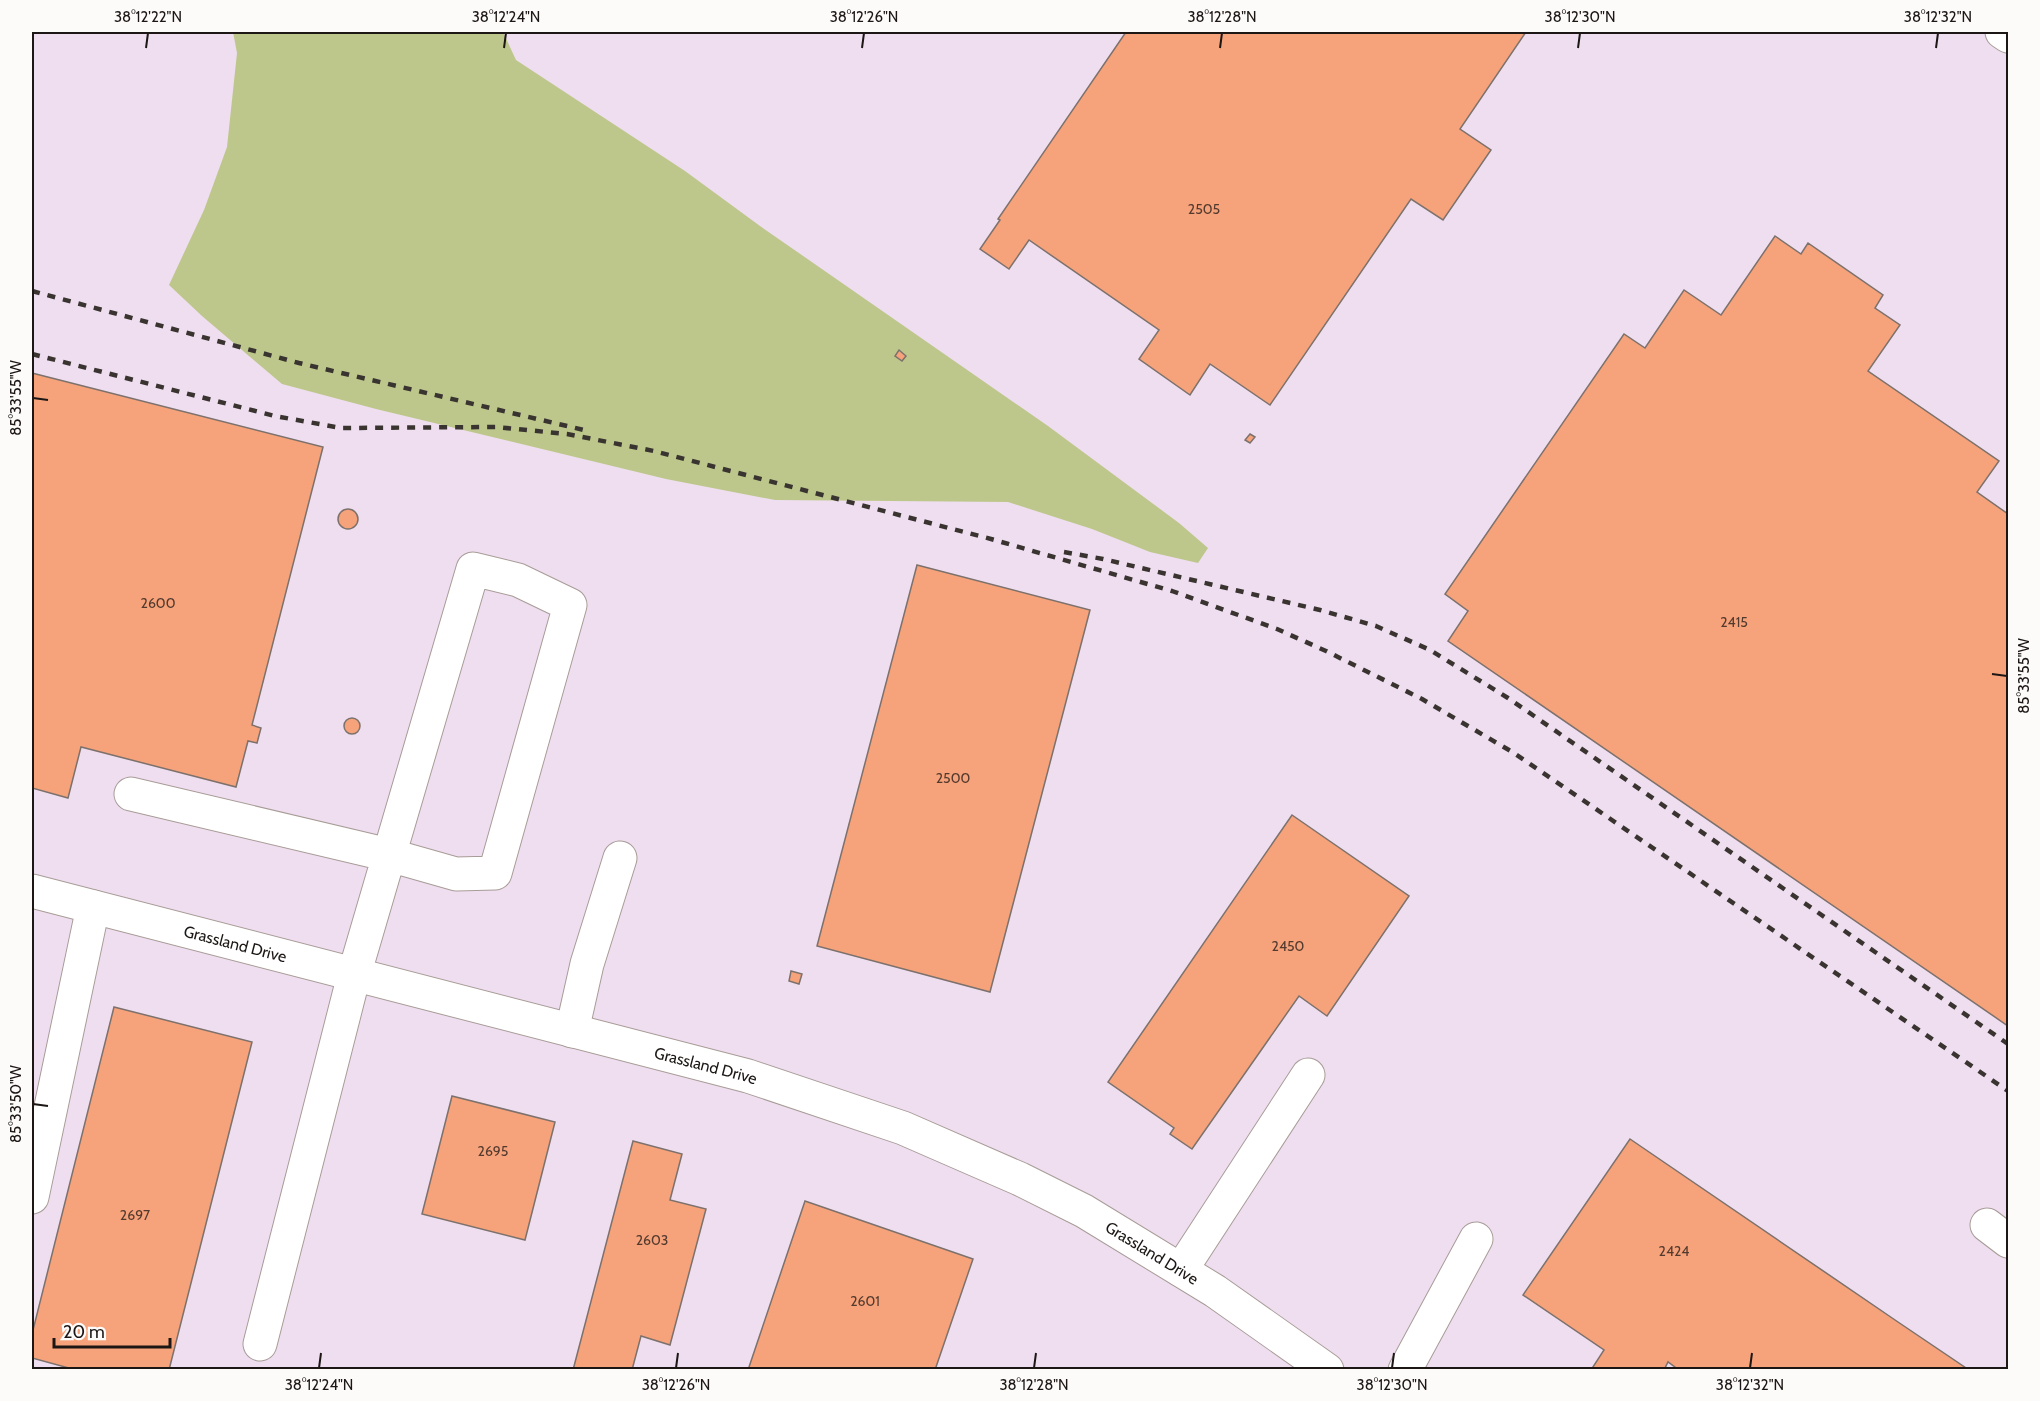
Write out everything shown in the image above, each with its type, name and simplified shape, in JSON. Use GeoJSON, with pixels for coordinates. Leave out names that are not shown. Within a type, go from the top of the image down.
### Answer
{"type":"FeatureCollection","features":[{"type":"Feature","properties":{"kind":"street"},"geometry":{"type":"LineString","coordinates":[[2002,32],[2008,36]]}},
{"type":"Feature","properties":{"kind":"street"},"geometry":{"type":"LineString","coordinates":[[131,794],[389,855],[456,874],[495,873],[570,605],[518,580],[473,569],[389,855],[354,975],[260,1344]]}},
{"type":"Feature","properties":{"kind":"street"},"geometry":{"type":"LineString","coordinates":[[572,1031],[587,964],[620,858]]}},
{"type":"Feature","properties":{"kind":"street","name":"Grassland Drive"},"geometry":{"type":"LineString","coordinates":[[32,891],[748,1076],[903,1128],[1020,1179],[1084,1211],[1215,1291],[1327,1370]]}},
{"type":"Feature","properties":{"kind":"street"},"geometry":{"type":"LineString","coordinates":[[32,1197],[93,907]]}},
{"type":"Feature","properties":{"kind":"street"},"geometry":{"type":"LineString","coordinates":[[1181,1270],[1308,1076]]}},
{"type":"Feature","properties":{"kind":"street"},"geometry":{"type":"LineString","coordinates":[[1405,1370],[1476,1239]]}},
{"type":"Feature","properties":{"kind":"shaded area"},"geometry":{"type":"Polygon","coordinates":[[[32,32],[2008,32],[2008,1369],[32,1369],[32,32]]]}},
{"type":"Feature","properties":{"kind":"green space"},"geometry":{"type":"Polygon","coordinates":[[[233,32],[503,32],[516,60],[685,171],[760,226],[1048,426],[1179,523],[1208,548],[1198,563],[1150,552],[1092,529],[1008,502],[775,500],[666,479],[282,384],[169,285],[204,210],[227,147],[237,53],[233,32]]]}},
{"type":"Feature","properties":{"kind":"building"},"geometry":{"type":"Polygon","coordinates":[[[1126,32],[1526,32],[1460,129],[1491,150],[1443,220],[1411,199],[1270,405],[1210,364],[1190,395],[1139,359],[1159,330],[1029,240],[1009,269],[980,249],[1000,220],[998,219],[1126,32]]]}},
{"type":"Feature","properties":{"kind":"building"},"geometry":{"type":"Polygon","coordinates":[[[1775,236],[1801,254],[1808,243],[1883,295],[1875,308],[1900,325],[1868,371],[1999,461],[1977,492],[2008,514],[2008,1026],[1448,641],[1468,611],[1445,594],[1624,334],[1645,348],[1684,290],[1721,315],[1775,236]]]}},
{"type":"Feature","properties":{"kind":"building"},"geometry":{"type":"Polygon","coordinates":[[[899,350],[906,356],[902,361],[895,356],[899,350]]]}},
{"type":"Feature","properties":{"kind":"building"},"geometry":{"type":"Polygon","coordinates":[[[32,373],[323,447],[252,725],[261,728],[257,743],[248,741],[236,787],[81,747],[68,798],[32,788],[32,373]]]}},
{"type":"Feature","properties":{"kind":"building"},"geometry":{"type":"Polygon","coordinates":[[[1250,434],[1255,437],[1250,443],[1245,440],[1250,434]]]}},
{"type":"Feature","properties":{"kind":"building"},"geometry":{"type":"Polygon","coordinates":[[[344,509],[352,509],[358,515],[358,523],[352,529],[344,529],[338,523],[338,515],[344,509]]]}},
{"type":"Feature","properties":{"kind":"building"},"geometry":{"type":"Polygon","coordinates":[[[917,565],[1090,610],[990,992],[817,946],[917,565]]]}},
{"type":"Feature","properties":{"kind":"building"},"geometry":{"type":"Polygon","coordinates":[[[352,718],[358,720],[360,726],[358,732],[352,734],[346,732],[344,726],[346,720],[352,718]]]}},
{"type":"Feature","properties":{"kind":"building"},"geometry":{"type":"Polygon","coordinates":[[[1292,815],[1409,896],[1327,1016],[1299,996],[1192,1149],[1170,1134],[1174,1128],[1108,1082],[1292,815]]]}},
{"type":"Feature","properties":{"kind":"building"},"geometry":{"type":"Polygon","coordinates":[[[791,971],[802,974],[799,984],[789,981],[791,971]]]}},
{"type":"Feature","properties":{"kind":"building"},"geometry":{"type":"Polygon","coordinates":[[[114,1007],[252,1042],[169,1370],[76,1370],[32,1358],[32,1334],[114,1007]]]}},
{"type":"Feature","properties":{"kind":"building"},"geometry":{"type":"Polygon","coordinates":[[[452,1096],[555,1122],[525,1240],[422,1214],[452,1096]]]}},
{"type":"Feature","properties":{"kind":"building"},"geometry":{"type":"Polygon","coordinates":[[[1630,1139],[1969,1370],[1679,1370],[1668,1362],[1664,1370],[1591,1370],[1604,1350],[1523,1295],[1630,1139]]]}},
{"type":"Feature","properties":{"kind":"building"},"geometry":{"type":"Polygon","coordinates":[[[633,1141],[682,1154],[670,1200],[706,1209],[670,1345],[641,1336],[632,1370],[573,1370],[633,1141]]]}},
{"type":"Feature","properties":{"kind":"building"},"geometry":{"type":"Polygon","coordinates":[[[805,1201],[973,1259],[935,1370],[748,1370],[805,1201]]]}},
{"type":"Feature","properties":{"kind":"railway"},"geometry":{"type":"LineString","coordinates":[[32,291],[299,363],[584,430]]}},
{"type":"Feature","properties":{"kind":"railway"},"geometry":{"type":"LineString","coordinates":[[32,354],[275,416],[341,428],[496,427],[567,434],[654,451],[991,539],[1172,591],[1277,629],[1422,699],[1514,753],[2008,1091]]}},
{"type":"Feature","properties":{"kind":"railway"},"geometry":{"type":"LineString","coordinates":[[1064,552],[1320,610],[1376,626],[1430,650],[1508,698],[2008,1044]]}}]}
